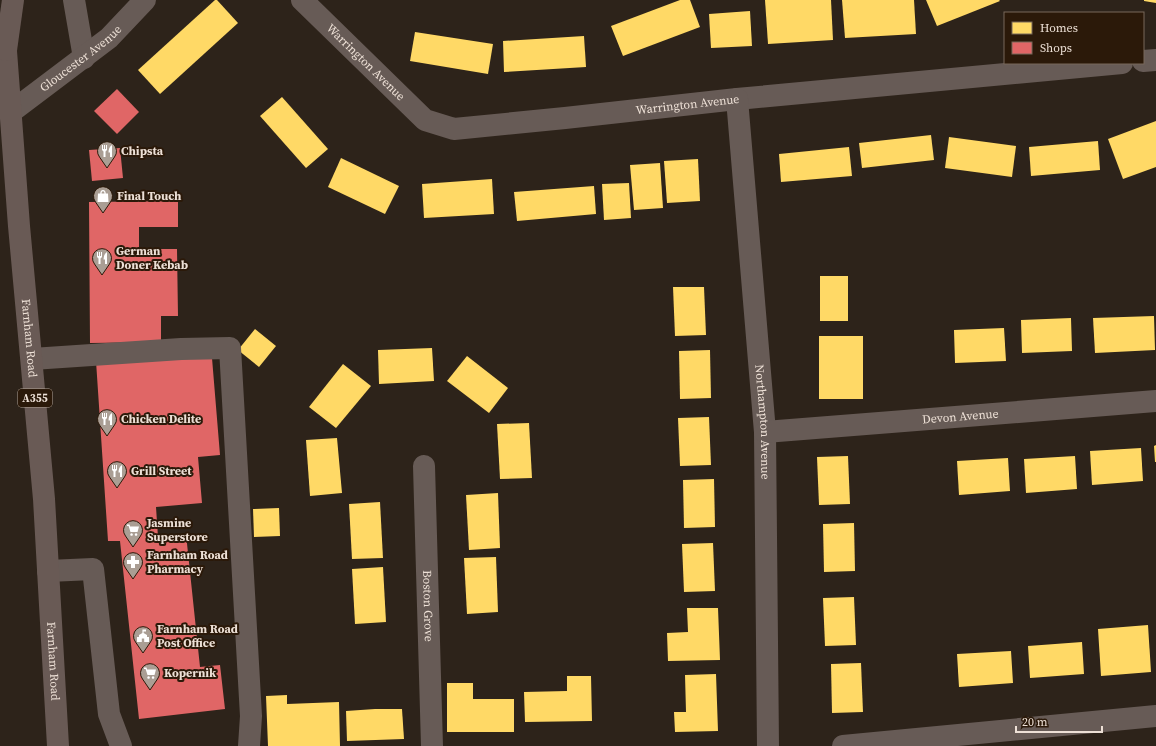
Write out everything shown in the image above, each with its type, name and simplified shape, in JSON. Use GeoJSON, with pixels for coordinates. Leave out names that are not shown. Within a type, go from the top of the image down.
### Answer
{"type":"FeatureCollection","features":[{"type":"Feature","properties":{"kind":"main road","name":"Farnham Road"},"geometry":{"type":"LineString","coordinates":[[13,0],[3,41],[11,112],[19,226],[44,499],[58,746]]}},
{"type":"Feature","properties":{"kind":"street"},"geometry":{"type":"LineString","coordinates":[[74,0],[84,58]]}},
{"type":"Feature","properties":{"kind":"street","name":"Gloucester Avenue"},"geometry":{"type":"LineString","coordinates":[[11,112],[110,38],[145,0]]}},
{"type":"Feature","properties":{"kind":"street","name":"Warrington Avenue"},"geometry":{"type":"LineString","coordinates":[[302,0],[425,120],[454,129],[737,99],[1111,64]]}},
{"type":"Feature","properties":{"kind":"street"},"geometry":{"type":"LineString","coordinates":[[1144,61],[1156,60]]}},
{"type":"Feature","properties":{"kind":"street","name":"Northampton Avenue"},"geometry":{"type":"LineString","coordinates":[[737,99],[765,432],[768,746]]}},
{"type":"Feature","properties":{"kind":"street"},"geometry":{"type":"LineString","coordinates":[[32,359],[181,349],[230,348],[251,716],[249,746]]}},
{"type":"Feature","properties":{"kind":"street","name":"Devon Avenue"},"geometry":{"type":"LineString","coordinates":[[765,432],[1156,401]]}},
{"type":"Feature","properties":{"kind":"street","name":"Boston Grove"},"geometry":{"type":"LineString","coordinates":[[424,466],[432,746]]}},
{"type":"Feature","properties":{"kind":"street"},"geometry":{"type":"LineString","coordinates":[[48,571],[93,569],[110,714],[120,746]]}},
{"type":"Feature","properties":{"kind":"street"},"geometry":{"type":"LineString","coordinates":[[844,746],[1156,716]]}},
{"type":"Feature","properties":{"kind":"building: Homes"},"geometry":{"type":"Polygon","coordinates":[[[215,0],[217,0],[238,23],[160,94],[138,70],[215,0]]]}},
{"type":"Feature","properties":{"kind":"building: Homes"},"geometry":{"type":"Polygon","coordinates":[[[680,0],[690,0],[700,27],[623,56],[611,26],[680,0]]]}},
{"type":"Feature","properties":{"kind":"building: Homes"},"geometry":{"type":"Polygon","coordinates":[[[765,0],[831,0],[833,40],[768,44],[765,0]]]}},
{"type":"Feature","properties":{"kind":"building: Homes"},"geometry":{"type":"Polygon","coordinates":[[[842,0],[914,0],[916,34],[845,38],[842,0]]]}},
{"type":"Feature","properties":{"kind":"building: Homes"},"geometry":{"type":"Polygon","coordinates":[[[926,0],[999,0],[1000,1],[937,26],[926,0]]]}},
{"type":"Feature","properties":{"kind":"building: Homes"},"geometry":{"type":"Polygon","coordinates":[[[1156,0],[1156,3],[1144,1],[1156,0]]]}},
{"type":"Feature","properties":{"kind":"building: Homes"},"geometry":{"type":"Polygon","coordinates":[[[750,11],[752,46],[711,48],[709,14],[750,11]]]}},
{"type":"Feature","properties":{"kind":"building: Homes"},"geometry":{"type":"Polygon","coordinates":[[[415,32],[493,44],[488,74],[410,61],[415,32]]]}},
{"type":"Feature","properties":{"kind":"building: Homes"},"geometry":{"type":"Polygon","coordinates":[[[584,36],[586,67],[504,72],[503,41],[584,36]]]}},
{"type":"Feature","properties":{"kind":"building: Homes"},"geometry":{"type":"Polygon","coordinates":[[[282,97],[328,149],[306,168],[260,116],[282,97]]]}},
{"type":"Feature","properties":{"kind":"building: Homes"},"geometry":{"type":"Polygon","coordinates":[[[1156,121],[1156,167],[1123,179],[1108,139],[1156,121]]]}},
{"type":"Feature","properties":{"kind":"building: Homes"},"geometry":{"type":"Polygon","coordinates":[[[931,135],[934,160],[862,168],[859,143],[931,135]]]}},
{"type":"Feature","properties":{"kind":"building: Homes"},"geometry":{"type":"Polygon","coordinates":[[[949,137],[1016,146],[1012,177],[945,168],[949,137]]]}},
{"type":"Feature","properties":{"kind":"building: Homes"},"geometry":{"type":"Polygon","coordinates":[[[1098,141],[1100,170],[1031,176],[1029,147],[1098,141]]]}},
{"type":"Feature","properties":{"kind":"building: Homes"},"geometry":{"type":"Polygon","coordinates":[[[849,147],[852,176],[781,182],[779,154],[849,147]]]}},
{"type":"Feature","properties":{"kind":"building: Homes"},"geometry":{"type":"Polygon","coordinates":[[[341,158],[399,186],[385,214],[328,187],[341,158]]]}},
{"type":"Feature","properties":{"kind":"building: Homes"},"geometry":{"type":"Polygon","coordinates":[[[698,159],[700,201],[667,203],[664,161],[698,159]]]}},
{"type":"Feature","properties":{"kind":"building: Homes"},"geometry":{"type":"Polygon","coordinates":[[[660,163],[663,208],[634,210],[630,165],[660,163]]]}},
{"type":"Feature","properties":{"kind":"building: Homes"},"geometry":{"type":"Polygon","coordinates":[[[492,179],[494,214],[424,218],[422,184],[492,179]]]}},
{"type":"Feature","properties":{"kind":"building: Homes"},"geometry":{"type":"Polygon","coordinates":[[[629,183],[631,218],[604,220],[602,184],[629,183]]]}},
{"type":"Feature","properties":{"kind":"building: Homes"},"geometry":{"type":"Polygon","coordinates":[[[594,186],[596,214],[517,221],[514,192],[594,186]]]}},
{"type":"Feature","properties":{"kind":"building: Homes"},"geometry":{"type":"Polygon","coordinates":[[[820,276],[848,276],[848,321],[820,321],[820,276]]]}},
{"type":"Feature","properties":{"kind":"building: Homes"},"geometry":{"type":"Polygon","coordinates":[[[673,287],[704,287],[706,335],[675,336],[673,287]]]}},
{"type":"Feature","properties":{"kind":"building: Homes"},"geometry":{"type":"Polygon","coordinates":[[[1154,316],[1155,350],[1095,353],[1093,318],[1154,316]]]}},
{"type":"Feature","properties":{"kind":"building: Homes"},"geometry":{"type":"Polygon","coordinates":[[[1071,318],[1072,351],[1022,353],[1021,320],[1071,318]]]}},
{"type":"Feature","properties":{"kind":"building: Homes"},"geometry":{"type":"Polygon","coordinates":[[[1004,328],[1006,361],[955,363],[954,330],[1004,328]]]}},
{"type":"Feature","properties":{"kind":"building: Homes"},"geometry":{"type":"Polygon","coordinates":[[[255,329],[276,346],[259,367],[238,350],[255,329]]]}},
{"type":"Feature","properties":{"kind":"building: Homes"},"geometry":{"type":"Polygon","coordinates":[[[819,336],[863,336],[863,399],[819,399],[819,336]]]}},
{"type":"Feature","properties":{"kind":"building: Homes"},"geometry":{"type":"Polygon","coordinates":[[[432,348],[434,381],[379,384],[378,350],[432,348]]]}},
{"type":"Feature","properties":{"kind":"building: Homes"},"geometry":{"type":"Polygon","coordinates":[[[710,350],[711,398],[680,399],[679,351],[710,350]]]}},
{"type":"Feature","properties":{"kind":"building: Homes"},"geometry":{"type":"Polygon","coordinates":[[[467,356],[508,388],[489,413],[447,381],[467,356]]]}},
{"type":"Feature","properties":{"kind":"building: Homes"},"geometry":{"type":"Polygon","coordinates":[[[343,364],[371,386],[336,428],[309,407],[343,364]]]}},
{"type":"Feature","properties":{"kind":"building: Homes"},"geometry":{"type":"Polygon","coordinates":[[[709,417],[711,465],[680,466],[678,418],[709,417]]]}},
{"type":"Feature","properties":{"kind":"building: Homes"},"geometry":{"type":"Polygon","coordinates":[[[529,423],[532,478],[500,479],[497,424],[529,423]]]}},
{"type":"Feature","properties":{"kind":"building: Homes"},"geometry":{"type":"Polygon","coordinates":[[[337,438],[342,493],[310,496],[306,440],[337,438]]]}},
{"type":"Feature","properties":{"kind":"building: Homes"},"geometry":{"type":"Polygon","coordinates":[[[1156,445],[1156,462],[1155,462],[1154,446],[1156,445]]]}},
{"type":"Feature","properties":{"kind":"building: Homes"},"geometry":{"type":"Polygon","coordinates":[[[1141,448],[1143,481],[1092,485],[1090,451],[1141,448]]]}},
{"type":"Feature","properties":{"kind":"building: Homes"},"geometry":{"type":"Polygon","coordinates":[[[848,456],[850,504],[819,505],[817,457],[848,456]]]}},
{"type":"Feature","properties":{"kind":"building: Homes"},"geometry":{"type":"Polygon","coordinates":[[[1075,456],[1077,489],[1026,493],[1024,459],[1075,456]]]}},
{"type":"Feature","properties":{"kind":"building: Homes"},"geometry":{"type":"Polygon","coordinates":[[[1008,458],[1010,491],[959,495],[957,461],[1008,458]]]}},
{"type":"Feature","properties":{"kind":"building: Homes"},"geometry":{"type":"Polygon","coordinates":[[[714,479],[715,527],[684,528],[683,480],[714,479]]]}},
{"type":"Feature","properties":{"kind":"building: Homes"},"geometry":{"type":"Polygon","coordinates":[[[498,493],[500,548],[469,550],[466,495],[498,493]]]}},
{"type":"Feature","properties":{"kind":"building: Homes"},"geometry":{"type":"Polygon","coordinates":[[[380,502],[383,558],[352,559],[349,504],[380,502]]]}},
{"type":"Feature","properties":{"kind":"building: Homes"},"geometry":{"type":"Polygon","coordinates":[[[279,508],[280,536],[254,537],[253,509],[279,508]]]}},
{"type":"Feature","properties":{"kind":"building: Homes"},"geometry":{"type":"Polygon","coordinates":[[[854,523],[855,571],[824,572],[823,524],[854,523]]]}},
{"type":"Feature","properties":{"kind":"building: Homes"},"geometry":{"type":"Polygon","coordinates":[[[713,543],[715,591],[684,592],[682,544],[713,543]]]}},
{"type":"Feature","properties":{"kind":"building: Homes"},"geometry":{"type":"Polygon","coordinates":[[[496,557],[498,612],[467,614],[464,558],[496,557]]]}},
{"type":"Feature","properties":{"kind":"building: Homes"},"geometry":{"type":"Polygon","coordinates":[[[383,567],[386,622],[355,624],[352,569],[383,567]]]}},
{"type":"Feature","properties":{"kind":"building: Homes"},"geometry":{"type":"Polygon","coordinates":[[[854,597],[856,645],[825,646],[823,598],[854,597]]]}},
{"type":"Feature","properties":{"kind":"building: Homes"},"geometry":{"type":"Polygon","coordinates":[[[687,608],[718,608],[720,660],[668,661],[667,633],[688,632],[687,608]]]}},
{"type":"Feature","properties":{"kind":"building: Homes"},"geometry":{"type":"Polygon","coordinates":[[[1148,625],[1151,672],[1101,676],[1098,629],[1148,625]]]}},
{"type":"Feature","properties":{"kind":"building: Homes"},"geometry":{"type":"Polygon","coordinates":[[[1082,642],[1084,674],[1030,678],[1028,646],[1082,642]]]}},
{"type":"Feature","properties":{"kind":"building: Homes"},"geometry":{"type":"Polygon","coordinates":[[[1011,651],[1013,683],[959,687],[957,654],[1011,651]]]}},
{"type":"Feature","properties":{"kind":"building: Homes"},"geometry":{"type":"Polygon","coordinates":[[[861,663],[863,712],[832,713],[831,664],[861,663]]]}},
{"type":"Feature","properties":{"kind":"building: Homes"},"geometry":{"type":"Polygon","coordinates":[[[716,674],[718,731],[675,732],[674,712],[686,712],[685,675],[716,674]]]}},
{"type":"Feature","properties":{"kind":"building: Homes"},"geometry":{"type":"Polygon","coordinates":[[[567,676],[591,676],[592,721],[525,722],[524,692],[567,691],[567,676]]]}},
{"type":"Feature","properties":{"kind":"building: Homes"},"geometry":{"type":"Polygon","coordinates":[[[447,683],[473,683],[473,699],[514,699],[514,732],[447,732],[447,683]]]}},
{"type":"Feature","properties":{"kind":"building: Homes"},"geometry":{"type":"Polygon","coordinates":[[[287,695],[287,704],[339,702],[340,746],[268,746],[266,696],[287,695]]]}},
{"type":"Feature","properties":{"kind":"building: Homes"},"geometry":{"type":"Polygon","coordinates":[[[402,709],[404,739],[347,741],[346,711],[402,709]]]}},
{"type":"Feature","properties":{"kind":"building: Shops"},"geometry":{"type":"Polygon","coordinates":[[[117,89],[139,112],[117,134],[94,111],[117,89]]]}},
{"type":"Feature","properties":{"kind":"building: Shops"},"geometry":{"type":"Polygon","coordinates":[[[120,148],[123,178],[92,181],[89,150],[120,148]]]}},
{"type":"Feature","properties":{"kind":"building: Shops"},"geometry":{"type":"Polygon","coordinates":[[[178,201],[178,227],[139,227],[139,249],[177,249],[178,316],[161,316],[161,342],[90,343],[89,202],[178,201]]]}},
{"type":"Feature","properties":{"kind":"building: Shops"},"geometry":{"type":"Polygon","coordinates":[[[212,358],[220,455],[198,457],[202,503],[156,507],[158,537],[186,534],[200,667],[220,665],[225,709],[139,719],[120,541],[108,541],[96,361],[212,358]]]}},
{"type":"Feature","properties":{"kind":"place","name":"Chipsta"},"geometry":{"type":"Point","coordinates":[107,168]}},
{"type":"Feature","properties":{"kind":"place","name":"Final Touch"},"geometry":{"type":"Point","coordinates":[103,213]}},
{"type":"Feature","properties":{"kind":"place","name":"German Doner Kebab"},"geometry":{"type":"Point","coordinates":[102,275]}},
{"type":"Feature","properties":{"kind":"place","name":"Chicken Delite"},"geometry":{"type":"Point","coordinates":[107,436]}},
{"type":"Feature","properties":{"kind":"place","name":"Grill Street"},"geometry":{"type":"Point","coordinates":[117,488]}},
{"type":"Feature","properties":{"kind":"place","name":"Jasmine Superstore"},"geometry":{"type":"Point","coordinates":[133,547]}},
{"type":"Feature","properties":{"kind":"place","name":"Farnham Road Pharmacy"},"geometry":{"type":"Point","coordinates":[133,579]}},
{"type":"Feature","properties":{"kind":"place","name":"Farnham Road Post Office"},"geometry":{"type":"Point","coordinates":[143,653]}},
{"type":"Feature","properties":{"kind":"place","name":"Kopernik"},"geometry":{"type":"Point","coordinates":[150,690]}}]}
